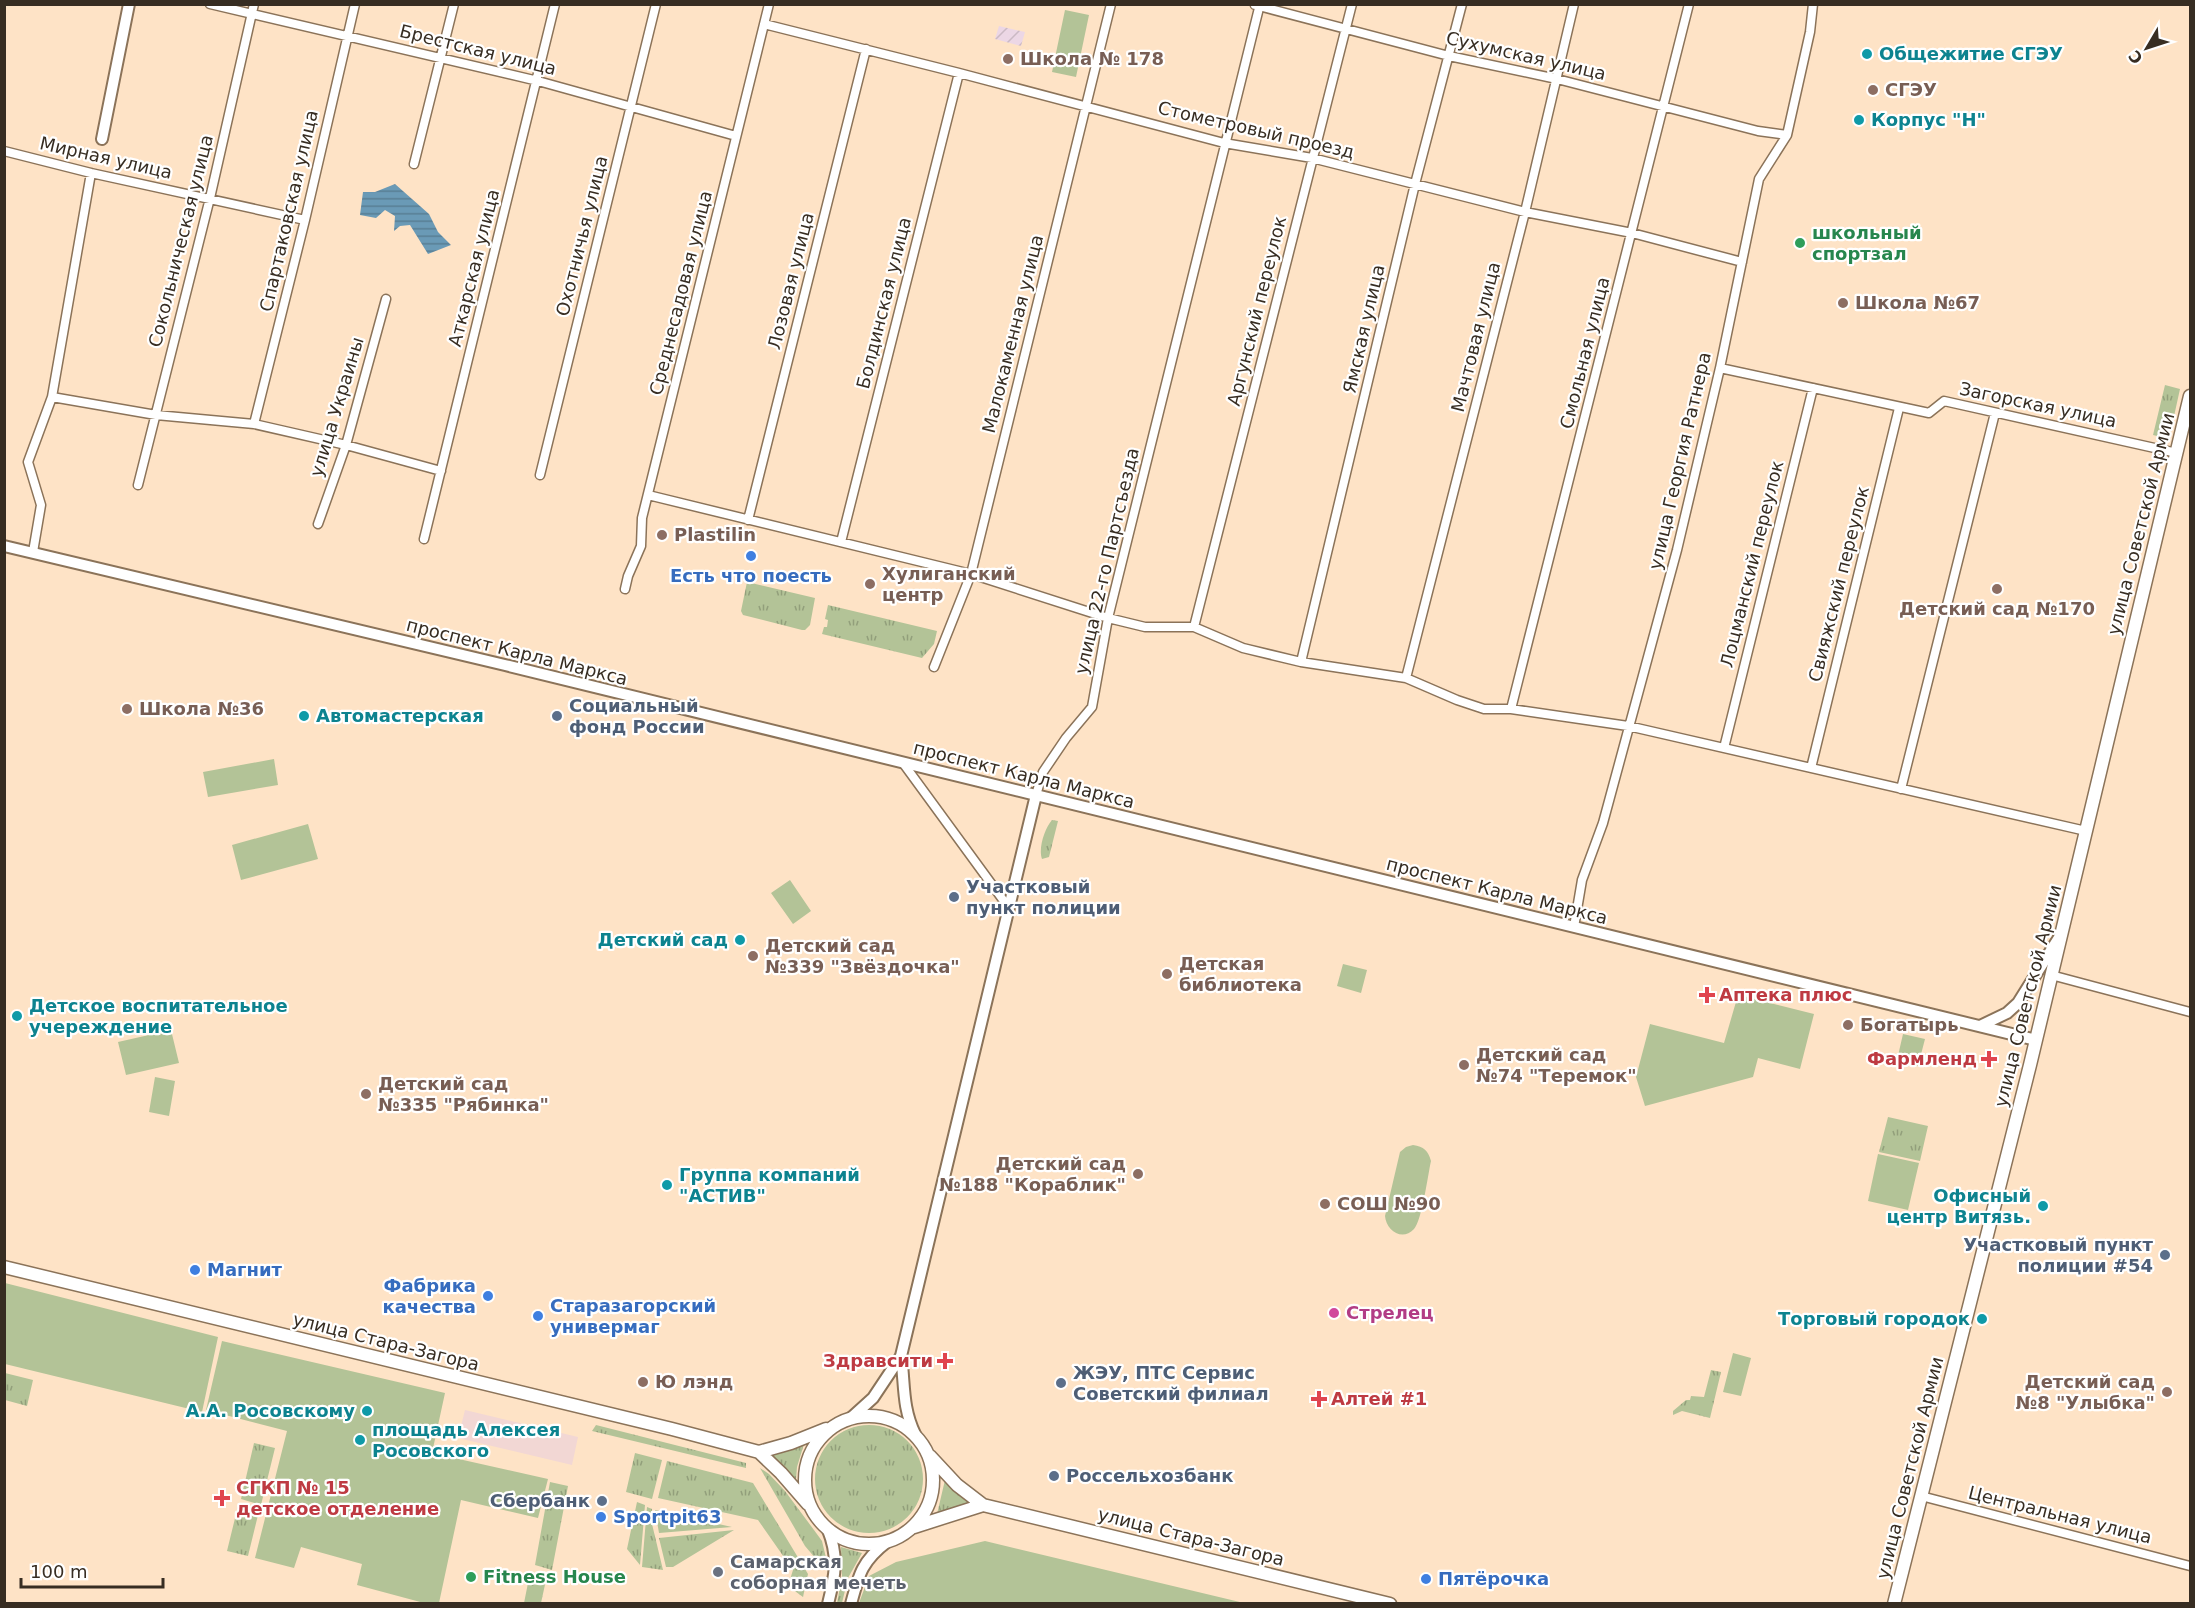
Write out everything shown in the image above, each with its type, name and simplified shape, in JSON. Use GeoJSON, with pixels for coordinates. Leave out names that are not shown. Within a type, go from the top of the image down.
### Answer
{"type":"FeatureCollection","features":[{"type":"Feature","properties":{"kind":"main road","name":"улица Советской Армии"},"geometry":{"type":"LineString","coordinates":[[1894,1604],[2036,1040],[2190,396]]}},
{"type":"Feature","properties":{"kind":"main road","name":"улица Стара-Загора"},"geometry":{"type":"LineString","coordinates":[[4,1267],[759,1452],[808,1504]]}},
{"type":"Feature","properties":{"kind":"main road"},"geometry":{"type":"LineString","coordinates":[[759,1452],[791,1443],[852,1417],[875,1416],[899,1423],[915,1434],[930,1456],[934,1480],[931,1501],[914,1527]]}},
{"type":"Feature","properties":{"kind":"main road"},"geometry":{"type":"LineString","coordinates":[[833,1427],[818,1443],[807,1463],[804,1483],[808,1504],[828,1530],[844,1540],[864,1544],[887,1542],[914,1527],[984,1505]]}},
{"type":"Feature","properties":{"kind":"main road","name":"улица Стара-Загора"},"geometry":{"type":"LineString","coordinates":[[930,1456],[957,1485],[984,1505],[1390,1604]]}},
{"type":"Feature","properties":{"kind":"street"},"geometry":{"type":"LineString","coordinates":[[102,139],[129,4]]}},
{"type":"Feature","properties":{"kind":"street","name":"Брестская улица"},"geometry":{"type":"LineString","coordinates":[[210,4],[252,9],[346,36],[538,81],[736,136]]}},
{"type":"Feature","properties":{"kind":"street","name":"Спартаковская улица"},"geometry":{"type":"LineString","coordinates":[[254,424],[305,220],[355,4]]}},
{"type":"Feature","properties":{"kind":"street"},"geometry":{"type":"LineString","coordinates":[[414,164],[454,4]]}},
{"type":"Feature","properties":{"kind":"street","name":"Аткарская улица"},"geometry":{"type":"LineString","coordinates":[[424,538],[538,81],[555,4]]}},
{"type":"Feature","properties":{"kind":"street","name":"Охотничья улица"},"geometry":{"type":"LineString","coordinates":[[540,475],[656,4]]}},
{"type":"Feature","properties":{"kind":"street","name":"Среднесадовая улица"},"geometry":{"type":"LineString","coordinates":[[625,589],[641,546],[642,518],[769,4]]}},
{"type":"Feature","properties":{"kind":"street","name":"Малокаменная улица"},"geometry":{"type":"LineString","coordinates":[[934,667],[971,574],[1111,4]]}},
{"type":"Feature","properties":{"kind":"street","name":"Аргунский переулок"},"geometry":{"type":"LineString","coordinates":[[1194,627],[1352,4]]}},
{"type":"Feature","properties":{"kind":"street","name":"Ямская улица"},"geometry":{"type":"LineString","coordinates":[[1301,662],[1415,184],[1462,4]]}},
{"type":"Feature","properties":{"kind":"street","name":"Мачтовая улица"},"geometry":{"type":"LineString","coordinates":[[1406,678],[1525,212],[1574,4]]}},
{"type":"Feature","properties":{"kind":"street","name":"Смольная улица"},"geometry":{"type":"LineString","coordinates":[[1511,709],[1689,4]]}},
{"type":"Feature","properties":{"kind":"street","name":"улица Георгия Ратнера"},"geometry":{"type":"LineString","coordinates":[[1574,927],[1582,880],[1603,823],[1677,550],[1720,368],[1759,179],[1787,135],[1810,32],[1813,4]]}},
{"type":"Feature","properties":{"kind":"street","name":"Сухумская улица"},"geometry":{"type":"LineString","coordinates":[[1258,5],[1449,56],[1557,79],[1758,131],[1787,135]]}},
{"type":"Feature","properties":{"kind":"street","name":"улица 22-го Партсъезда"},"geometry":{"type":"LineString","coordinates":[[915,1434],[904,1404],[901,1356],[1036,795],[1046,769],[1066,738],[1092,708],[1108,618],[1258,5]]}},
{"type":"Feature","properties":{"kind":"street","name":"Сокольническая улица"},"geometry":{"type":"LineString","coordinates":[[138,485],[210,198],[252,9]]}},
{"type":"Feature","properties":{"kind":"street","name":"Стометровый проезд"},"geometry":{"type":"LineString","coordinates":[[764,24],[1086,106],[1224,144],[1312,158],[1525,212],[1632,233],[1743,262]]}},
{"type":"Feature","properties":{"kind":"street","name":"Лозовая улица"},"geometry":{"type":"LineString","coordinates":[[748,520],[866,50]]}},
{"type":"Feature","properties":{"kind":"street","name":"Болдинская улица"},"geometry":{"type":"LineString","coordinates":[[841,542],[959,73]]}},
{"type":"Feature","properties":{"kind":"street","name":"Мирная улица"},"geometry":{"type":"LineString","coordinates":[[4,151],[91,173],[305,220]]}},
{"type":"Feature","properties":{"kind":"street"},"geometry":{"type":"LineString","coordinates":[[33,552],[41,505],[28,462],[52,398],[91,173]]}},
{"type":"Feature","properties":{"kind":"street","name":"улица Украины"},"geometry":{"type":"LineString","coordinates":[[318,524],[346,445],[386,299]]}},
{"type":"Feature","properties":{"kind":"street","name":"Загорская улица"},"geometry":{"type":"LineString","coordinates":[[1720,368],[1929,413],[1944,401],[2177,453]]}},
{"type":"Feature","properties":{"kind":"street","name":"Лоцманский переулок"},"geometry":{"type":"LineString","coordinates":[[1724,748],[1813,388]]}},
{"type":"Feature","properties":{"kind":"street"},"geometry":{"type":"LineString","coordinates":[[52,398],[156,415],[254,424],[346,445],[441,471]]}},
{"type":"Feature","properties":{"kind":"street","name":"Свияжский переулок"},"geometry":{"type":"LineString","coordinates":[[1811,768],[1899,408]]}},
{"type":"Feature","properties":{"kind":"street"},"geometry":{"type":"LineString","coordinates":[[1901,789],[1995,413]]}},
{"type":"Feature","properties":{"kind":"street"},"geometry":{"type":"LineString","coordinates":[[648,495],[971,574],[1108,618],[1145,627],[1194,627],[1243,648],[1301,662],[1406,678],[1484,709],[1511,709],[1628,726],[2086,831]]}},
{"type":"Feature","properties":{"kind":"street","name":"проспект Карла Маркса"},"geometry":{"type":"LineString","coordinates":[[4,546],[1036,795],[2036,1040]]}},
{"type":"Feature","properties":{"kind":"street"},"geometry":{"type":"LineString","coordinates":[[903,763],[1009,908]]}},
{"type":"Feature","properties":{"kind":"street"},"geometry":{"type":"LineString","coordinates":[[1980,1026],[2007,1013],[2018,1003],[2062,933]]}},
{"type":"Feature","properties":{"kind":"street"},"geometry":{"type":"LineString","coordinates":[[2051,975],[2190,1012]]}},
{"type":"Feature","properties":{"kind":"street","name":"улица 22-го Партсъезда"},"geometry":{"type":"LineString","coordinates":[[852,1417],[873,1398],[901,1356]]}},
{"type":"Feature","properties":{"kind":"street","name":"Центральная улица"},"geometry":{"type":"LineString","coordinates":[[1922,1496],[2190,1566]]}},
{"type":"Feature","properties":{"kind":"street"},"geometry":{"type":"LineString","coordinates":[[828,1530],[835,1547],[836,1563],[828,1604]]}},
{"type":"Feature","properties":{"kind":"street"},"geometry":{"type":"LineString","coordinates":[[851,1604],[862,1568],[871,1554],[887,1542]]}},
{"type":"Feature","properties":{"kind":"shaded area"},"geometry":{"type":"Polygon","coordinates":[[[999,26],[1025,32],[1021,46],[995,39],[999,26]]]}},
{"type":"Feature","properties":{"kind":"shaded area"},"geometry":{"type":"Polygon","coordinates":[[[465,1410],[578,1437],[572,1465],[458,1438],[465,1410]]]}},
{"type":"Feature","properties":{"kind":"green space"},"geometry":{"type":"Polygon","coordinates":[[[1065,10],[1089,15],[1076,77],[1052,72],[1065,10]]]}},
{"type":"Feature","properties":{"kind":"green space"},"geometry":{"type":"Polygon","coordinates":[[[2165,385],[2180,389],[2169,439],[2153,435],[2165,385]]]}},
{"type":"Feature","properties":{"kind":"green space"},"geometry":{"type":"Polygon","coordinates":[[[747,582],[815,598],[810,625],[802,630],[743,615],[741,611],[747,582]]]}},
{"type":"Feature","properties":{"kind":"green space"},"geometry":{"type":"Polygon","coordinates":[[[828,605],[937,631],[934,644],[922,658],[822,634],[824,627],[827,627],[828,620],[825,619],[828,605]]]}},
{"type":"Feature","properties":{"kind":"green space"},"geometry":{"type":"Polygon","coordinates":[[[274,759],[278,785],[208,797],[203,772],[274,759]]]}},
{"type":"Feature","properties":{"kind":"green space"},"geometry":{"type":"Polygon","coordinates":[[[1052,820],[1058,821],[1049,857],[1042,859],[1043,838],[1052,820]]]}},
{"type":"Feature","properties":{"kind":"green space"},"geometry":{"type":"Polygon","coordinates":[[[308,824],[318,859],[241,880],[232,845],[308,824]]]}},
{"type":"Feature","properties":{"kind":"green space"},"geometry":{"type":"Polygon","coordinates":[[[790,880],[811,911],[793,924],[771,893],[790,880]]]}},
{"type":"Feature","properties":{"kind":"green space"},"geometry":{"type":"Polygon","coordinates":[[[1343,964],[1367,970],[1361,993],[1337,986],[1343,964]]]}},
{"type":"Feature","properties":{"kind":"green space"},"geometry":{"type":"Polygon","coordinates":[[[1738,995],[1814,1014],[1800,1069],[1758,1058],[1753,1077],[1645,1106],[1636,1077],[1650,1024],[1724,1043],[1738,995]]]}},
{"type":"Feature","properties":{"kind":"green space"},"geometry":{"type":"Polygon","coordinates":[[[171,1030],[179,1063],[126,1075],[118,1042],[171,1030]]]}},
{"type":"Feature","properties":{"kind":"green space"},"geometry":{"type":"Polygon","coordinates":[[[1903,1034],[1925,1039],[1918,1066],[1897,1060],[1903,1034]]]}},
{"type":"Feature","properties":{"kind":"green space"},"geometry":{"type":"Polygon","coordinates":[[[155,1077],[175,1081],[169,1116],[149,1112],[155,1077]]]}},
{"type":"Feature","properties":{"kind":"green space"},"geometry":{"type":"Polygon","coordinates":[[[1888,1117],[1928,1126],[1920,1161],[1879,1152],[1888,1117]]]}},
{"type":"Feature","properties":{"kind":"green space"},"geometry":{"type":"Polygon","coordinates":[[[1413,1145],[1425,1150],[1431,1161],[1417,1224],[1409,1233],[1400,1234],[1391,1230],[1385,1216],[1400,1152],[1413,1145]]]}},
{"type":"Feature","properties":{"kind":"green space"},"geometry":{"type":"Polygon","coordinates":[[[1878,1154],[1919,1163],[1908,1210],[1868,1201],[1878,1154]]]}},
{"type":"Feature","properties":{"kind":"green space"},"geometry":{"type":"Polygon","coordinates":[[[5,1283],[218,1337],[202,1412],[5,1364],[5,1283]]]}},
{"type":"Feature","properties":{"kind":"green space","name":"площадь Алексея Росовского"},"geometry":{"type":"Polygon","coordinates":[[[222,1341],[445,1393],[432,1453],[548,1479],[538,1518],[461,1500],[439,1603],[424,1603],[357,1585],[362,1564],[301,1547],[294,1568],[255,1558],[287,1431],[206,1410],[222,1341]]]}},
{"type":"Feature","properties":{"kind":"green space"},"geometry":{"type":"Polygon","coordinates":[[[1733,1353],[1751,1358],[1741,1396],[1723,1392],[1733,1353]]]}},
{"type":"Feature","properties":{"kind":"green space"},"geometry":{"type":"Polygon","coordinates":[[[1711,1370],[1721,1372],[1710,1418],[1682,1411],[1673,1415],[1673,1411],[1686,1400],[1690,1400],[1691,1396],[1704,1397],[1711,1370]]]}},
{"type":"Feature","properties":{"kind":"green space"},"geometry":{"type":"Polygon","coordinates":[[[5,1373],[33,1380],[27,1406],[5,1400],[5,1373]]]}},
{"type":"Feature","properties":{"kind":"green space"},"geometry":{"type":"Polygon","coordinates":[[[596,1425],[746,1463],[746,1468],[592,1431],[596,1425]]]}},
{"type":"Feature","properties":{"kind":"green space"},"geometry":{"type":"Polygon","coordinates":[[[869,1425],[890,1429],[907,1441],[919,1458],[923,1479],[919,1500],[907,1517],[890,1529],[869,1533],[848,1529],[831,1517],[819,1500],[815,1479],[819,1458],[831,1441],[848,1429],[869,1425]]]}},
{"type":"Feature","properties":{"kind":"green space"},"geometry":{"type":"Polygon","coordinates":[[[254,1443],[275,1448],[261,1505],[241,1499],[254,1443]]]}},
{"type":"Feature","properties":{"kind":"green space"},"geometry":{"type":"Polygon","coordinates":[[[804,1444],[797,1467],[796,1480],[781,1463],[767,1453],[804,1444]]]}},
{"type":"Feature","properties":{"kind":"green space"},"geometry":{"type":"Polygon","coordinates":[[[635,1453],[662,1460],[652,1499],[626,1492],[635,1453]]]}},
{"type":"Feature","properties":{"kind":"green space"},"geometry":{"type":"Polygon","coordinates":[[[667,1461],[753,1483],[808,1574],[803,1597],[788,1586],[793,1570],[758,1520],[658,1498],[667,1461]]]}},
{"type":"Feature","properties":{"kind":"green space"},"geometry":{"type":"Polygon","coordinates":[[[760,1468],[785,1491],[822,1541],[827,1562],[816,1559],[805,1546],[760,1468]]]}},
{"type":"Feature","properties":{"kind":"green space"},"geometry":{"type":"Polygon","coordinates":[[[945,1480],[975,1502],[937,1514],[945,1480]]]}},
{"type":"Feature","properties":{"kind":"green space"},"geometry":{"type":"Polygon","coordinates":[[[550,1482],[568,1486],[552,1570],[535,1565],[550,1482]]]}},
{"type":"Feature","properties":{"kind":"green space"},"geometry":{"type":"Polygon","coordinates":[[[637,1502],[645,1505],[640,1565],[627,1549],[637,1502]]]}},
{"type":"Feature","properties":{"kind":"green space"},"geometry":{"type":"Polygon","coordinates":[[[238,1506],[259,1511],[248,1556],[227,1551],[238,1506]]]}},
{"type":"Feature","properties":{"kind":"green space"},"geometry":{"type":"Polygon","coordinates":[[[647,1507],[652,1509],[652,1524],[663,1570],[642,1567],[647,1507]]]}},
{"type":"Feature","properties":{"kind":"green space"},"geometry":{"type":"Polygon","coordinates":[[[655,1510],[732,1527],[659,1533],[655,1510]]]}},
{"type":"Feature","properties":{"kind":"green space"},"geometry":{"type":"Polygon","coordinates":[[[734,1530],[673,1567],[666,1567],[659,1538],[734,1530]]]}},
{"type":"Feature","properties":{"kind":"green space"},"geometry":{"type":"Polygon","coordinates":[[[985,1541],[1244,1603],[859,1603],[869,1576],[896,1562],[985,1541]]]}},
{"type":"Feature","properties":{"kind":"green space"},"geometry":{"type":"Polygon","coordinates":[[[841,1547],[862,1553],[848,1578],[842,1603],[837,1603],[842,1576],[841,1547]]]}},
{"type":"Feature","properties":{"kind":"green space"},"geometry":{"type":"Polygon","coordinates":[[[535,1578],[546,1580],[541,1603],[524,1603],[528,1583],[535,1578]]]}},
{"type":"Feature","properties":{"kind":"water"},"geometry":{"type":"Polygon","coordinates":[[[395,184],[429,214],[438,232],[451,245],[428,254],[410,225],[400,226],[394,231],[395,216],[385,210],[376,218],[360,215],[363,192],[375,192],[395,184]]]}},
{"type":"Feature","properties":{"kind":"place","name":"Общежитие СГЭУ"},"geometry":{"type":"Point","coordinates":[1867,54]}},
{"type":"Feature","properties":{"kind":"place","name":"Школа № 178"},"geometry":{"type":"Point","coordinates":[1008,59]}},
{"type":"Feature","properties":{"kind":"place","name":"СГЭУ"},"geometry":{"type":"Point","coordinates":[1873,90]}},
{"type":"Feature","properties":{"kind":"place","name":"Корпус \"Н\""},"geometry":{"type":"Point","coordinates":[1859,120]}},
{"type":"Feature","properties":{"kind":"place","name":"школьный спортзал"},"geometry":{"type":"Point","coordinates":[1800,243]}},
{"type":"Feature","properties":{"kind":"place","name":"Школа №67"},"geometry":{"type":"Point","coordinates":[1843,303]}},
{"type":"Feature","properties":{"kind":"place","name":"Plastilin"},"geometry":{"type":"Point","coordinates":[662,535]}},
{"type":"Feature","properties":{"kind":"place","name":"Есть что поесть"},"geometry":{"type":"Point","coordinates":[751,556]}},
{"type":"Feature","properties":{"kind":"place","name":"Хулиганский центр"},"geometry":{"type":"Point","coordinates":[870,584]}},
{"type":"Feature","properties":{"kind":"place","name":"Детский сад №170"},"geometry":{"type":"Point","coordinates":[1997,589]}},
{"type":"Feature","properties":{"kind":"place","name":"Школа №36"},"geometry":{"type":"Point","coordinates":[127,709]}},
{"type":"Feature","properties":{"kind":"place","name":"Автомастерская"},"geometry":{"type":"Point","coordinates":[304,716]}},
{"type":"Feature","properties":{"kind":"place","name":"Социальный фонд России"},"geometry":{"type":"Point","coordinates":[557,716]}},
{"type":"Feature","properties":{"kind":"place","name":"Участковый пункт полиции"},"geometry":{"type":"Point","coordinates":[954,897]}},
{"type":"Feature","properties":{"kind":"place","name":"Детский сад"},"geometry":{"type":"Point","coordinates":[740,940]}},
{"type":"Feature","properties":{"kind":"place","name":"Детский сад №339 \"Звёздочка\""},"geometry":{"type":"Point","coordinates":[753,956]}},
{"type":"Feature","properties":{"kind":"place","name":"Детская библиотека"},"geometry":{"type":"Point","coordinates":[1167,974]}},
{"type":"Feature","properties":{"kind":"place","name":"Аптека плюс"},"geometry":{"type":"Point","coordinates":[1707,995]}},
{"type":"Feature","properties":{"kind":"place","name":"Детское воспитательное учереждение"},"geometry":{"type":"Point","coordinates":[17,1016]}},
{"type":"Feature","properties":{"kind":"place","name":"Богатырь"},"geometry":{"type":"Point","coordinates":[1848,1025]}},
{"type":"Feature","properties":{"kind":"place","name":"Фармленд"},"geometry":{"type":"Point","coordinates":[1989,1059]}},
{"type":"Feature","properties":{"kind":"place","name":"Детский сад №74 \"Теремок\""},"geometry":{"type":"Point","coordinates":[1464,1065]}},
{"type":"Feature","properties":{"kind":"place","name":"Детский сад №335 \"Рябинка\""},"geometry":{"type":"Point","coordinates":[366,1094]}},
{"type":"Feature","properties":{"kind":"place","name":"Детский сад №188 \"Кораблик\""},"geometry":{"type":"Point","coordinates":[1138,1174]}},
{"type":"Feature","properties":{"kind":"place","name":"Группа компаний \"АСТИВ\""},"geometry":{"type":"Point","coordinates":[667,1185]}},
{"type":"Feature","properties":{"kind":"place","name":"СОШ №90"},"geometry":{"type":"Point","coordinates":[1325,1204]}},
{"type":"Feature","properties":{"kind":"place","name":"Офисный центр Витязь."},"geometry":{"type":"Point","coordinates":[2043,1206]}},
{"type":"Feature","properties":{"kind":"place","name":"Участковый пункт полиции #54"},"geometry":{"type":"Point","coordinates":[2165,1255]}},
{"type":"Feature","properties":{"kind":"place","name":"Магнит"},"geometry":{"type":"Point","coordinates":[195,1270]}},
{"type":"Feature","properties":{"kind":"place","name":"Фабрика качества"},"geometry":{"type":"Point","coordinates":[488,1296]}},
{"type":"Feature","properties":{"kind":"place","name":"Стрелец"},"geometry":{"type":"Point","coordinates":[1334,1313]}},
{"type":"Feature","properties":{"kind":"place","name":"Старазагорский универмаг"},"geometry":{"type":"Point","coordinates":[538,1316]}},
{"type":"Feature","properties":{"kind":"place","name":"Торговый городок"},"geometry":{"type":"Point","coordinates":[1982,1319]}},
{"type":"Feature","properties":{"kind":"place","name":"Здравсити"},"geometry":{"type":"Point","coordinates":[945,1361]}},
{"type":"Feature","properties":{"kind":"place","name":"Ю лэнд"},"geometry":{"type":"Point","coordinates":[643,1382]}},
{"type":"Feature","properties":{"kind":"place","name":"ЖЭУ, ПТС Сервис Советский филиал"},"geometry":{"type":"Point","coordinates":[1061,1383]}},
{"type":"Feature","properties":{"kind":"place","name":"Детский сад №8 \"Улыбка\""},"geometry":{"type":"Point","coordinates":[2167,1392]}},
{"type":"Feature","properties":{"kind":"place","name":"Алтей #1"},"geometry":{"type":"Point","coordinates":[1319,1399]}},
{"type":"Feature","properties":{"kind":"place","name":"А.А. Росовскому"},"geometry":{"type":"Point","coordinates":[367,1411]}},
{"type":"Feature","properties":{"kind":"place","name":"площадь Алексея Росовского"},"geometry":{"type":"Point","coordinates":[360,1440]}},
{"type":"Feature","properties":{"kind":"place","name":"Россельхозбанк"},"geometry":{"type":"Point","coordinates":[1054,1476]}},
{"type":"Feature","properties":{"kind":"place","name":"СГКП № 15 детское отделение"},"geometry":{"type":"Point","coordinates":[222,1498]}},
{"type":"Feature","properties":{"kind":"place","name":"Сбербанк"},"geometry":{"type":"Point","coordinates":[602,1501]}},
{"type":"Feature","properties":{"kind":"place","name":"Sportpit63"},"geometry":{"type":"Point","coordinates":[601,1517]}},
{"type":"Feature","properties":{"kind":"place","name":"Самарская соборная мечеть"},"geometry":{"type":"Point","coordinates":[718,1572]}},
{"type":"Feature","properties":{"kind":"place","name":"Fitness House"},"geometry":{"type":"Point","coordinates":[471,1577]}},
{"type":"Feature","properties":{"kind":"place","name":"Пятёрочка"},"geometry":{"type":"Point","coordinates":[1426,1579]}}]}
